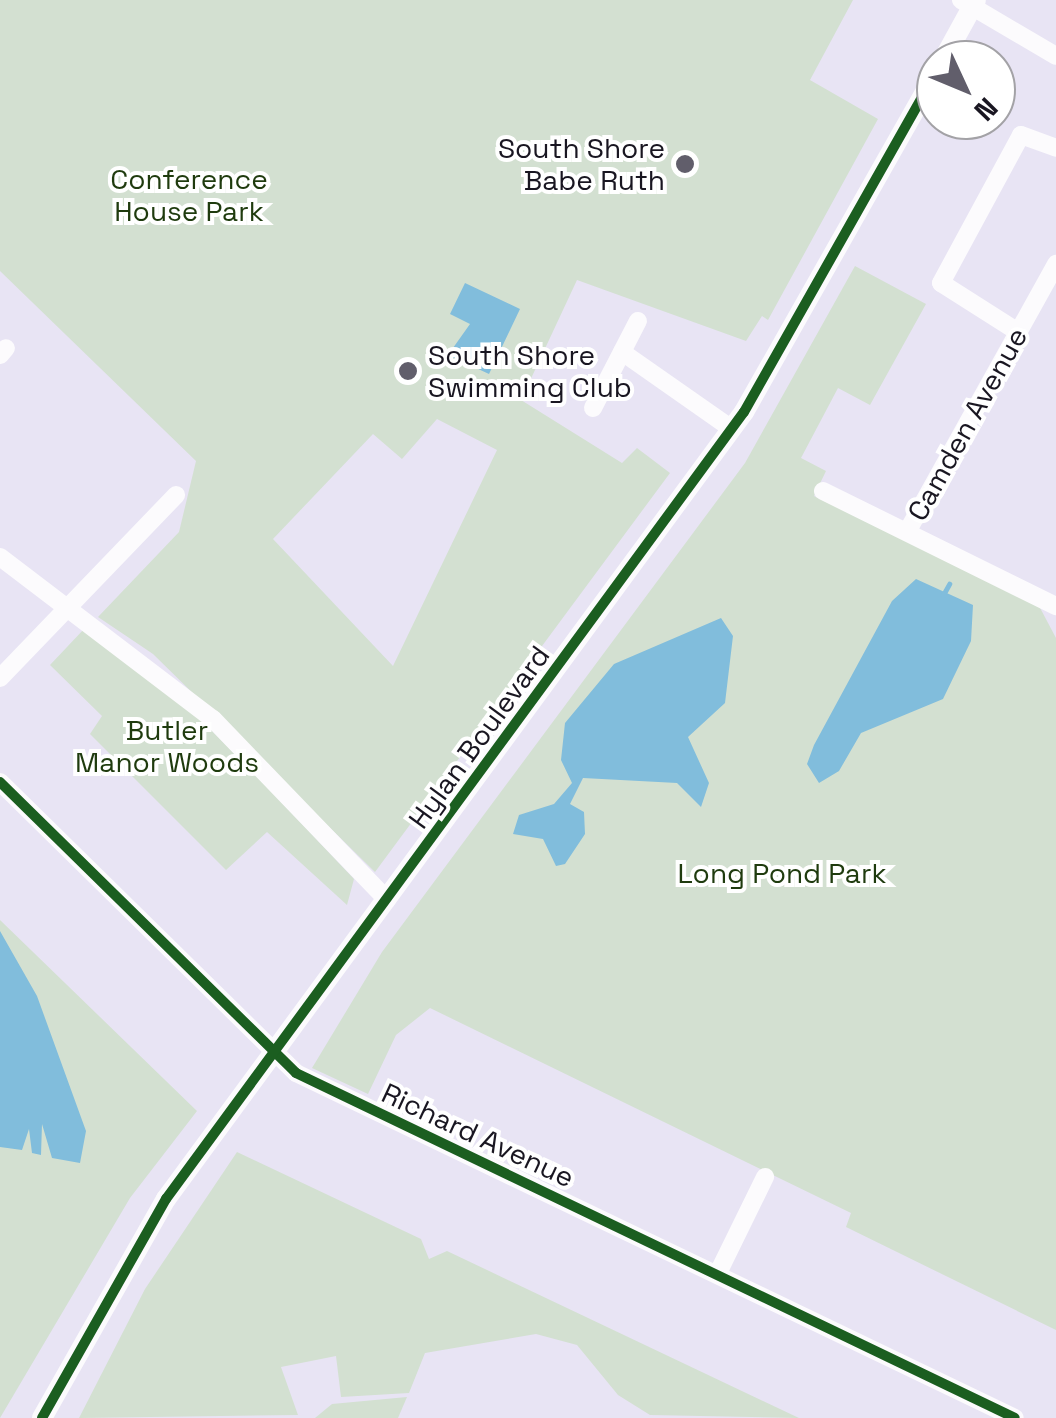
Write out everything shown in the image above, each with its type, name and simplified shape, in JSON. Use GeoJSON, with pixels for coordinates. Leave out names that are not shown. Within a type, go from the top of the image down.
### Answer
{"type":"FeatureCollection","features":[{"type":"Feature","properties":{"kind":"main road"},"geometry":{"type":"LineString","coordinates":[[952,40],[970,2]]}},
{"type":"Feature","properties":{"kind":"main road","name":"Hylan Boulevard"},"geometry":{"type":"LineString","coordinates":[[42,1418],[158,1211],[732,429],[916,108]]}},
{"type":"Feature","properties":{"kind":"street"},"geometry":{"type":"LineString","coordinates":[[970,2],[1056,56]]}},
{"type":"Feature","properties":{"kind":"street"},"geometry":{"type":"LineString","coordinates":[[1018,332],[941,282],[1022,135],[1056,148]]}},
{"type":"Feature","properties":{"kind":"street","name":"Camden Avenue"},"geometry":{"type":"LineString","coordinates":[[907,532],[1056,264]]}},
{"type":"Feature","properties":{"kind":"street"},"geometry":{"type":"LineString","coordinates":[[592,408],[638,321]]}},
{"type":"Feature","properties":{"kind":"street"},"geometry":{"type":"LineString","coordinates":[[622,352],[732,429]]}},
{"type":"Feature","properties":{"kind":"street"},"geometry":{"type":"LineString","coordinates":[[823,491],[1056,606]]}},
{"type":"Feature","properties":{"kind":"street"},"geometry":{"type":"LineString","coordinates":[[0,678],[176,496]]}},
{"type":"Feature","properties":{"kind":"street"},"geometry":{"type":"LineString","coordinates":[[0,557],[213,719],[387,900]]}},
{"type":"Feature","properties":{"kind":"street","name":"Richard Avenue"},"geometry":{"type":"LineString","coordinates":[[0,782],[302,1077],[1015,1418]]}},
{"type":"Feature","properties":{"kind":"street"},"geometry":{"type":"LineString","coordinates":[[718,1273],[766,1177]]}},
{"type":"Feature","properties":{"kind":"green space","name":"Conference House Park"},"geometry":{"type":"Polygon","coordinates":[[[0,0],[853,0],[810,80],[878,119],[768,320],[762,316],[746,341],[577,280],[521,400],[622,463],[637,448],[670,473],[375,872],[153,654],[98,617],[179,532],[196,461],[0,271],[0,0]],[[437,419],[402,459],[373,434],[273,539],[393,666],[497,450],[437,419]]]}},
{"type":"Feature","properties":{"kind":"green space","name":"Long Pond Park"},"geometry":{"type":"Polygon","coordinates":[[[855,266],[926,304],[870,405],[838,388],[801,458],[826,471],[814,496],[1038,604],[1056,638],[1056,1330],[846,1227],[851,1213],[430,1008],[396,1035],[368,1094],[312,1068],[382,952],[745,463],[855,266]]]}},
{"type":"Feature","properties":{"kind":"green space","name":"Butler Manor Woods"},"geometry":{"type":"Polygon","coordinates":[[[84,629],[177,695],[266,786],[354,879],[347,905],[267,832],[226,870],[90,734],[102,716],[50,665],[84,629]]]}},
{"type":"Feature","properties":{"kind":"green space"},"geometry":{"type":"Polygon","coordinates":[[[0,920],[197,1111],[130,1198],[0,1418],[0,920]]]}},
{"type":"Feature","properties":{"kind":"green space"},"geometry":{"type":"Polygon","coordinates":[[[237,1152],[421,1239],[429,1259],[447,1251],[799,1418],[650,1415],[618,1395],[577,1345],[536,1334],[425,1353],[409,1393],[341,1397],[336,1356],[281,1367],[298,1415],[79,1418],[145,1289],[237,1152]]]}},
{"type":"Feature","properties":{"kind":"green space"},"geometry":{"type":"Polygon","coordinates":[[[407,1397],[398,1418],[315,1418],[332,1404],[407,1397]]]}},
{"type":"Feature","properties":{"kind":"water"},"geometry":{"type":"Polygon","coordinates":[[[465,283],[520,309],[489,374],[448,355],[470,324],[450,314],[465,283]]]}},
{"type":"Feature","properties":{"kind":"water"},"geometry":{"type":"Polygon","coordinates":[[[916,579],[973,605],[971,641],[943,699],[861,733],[839,771],[819,783],[807,764],[814,745],[892,601],[916,579]]]}},
{"type":"Feature","properties":{"kind":"water"},"geometry":{"type":"Polygon","coordinates":[[[721,618],[733,636],[725,703],[688,737],[709,783],[701,807],[677,783],[583,778],[570,804],[584,812],[585,834],[565,864],[556,866],[543,839],[513,834],[519,815],[554,804],[572,783],[561,760],[565,723],[614,664],[721,618]]]}},
{"type":"Feature","properties":{"kind":"water"},"geometry":{"type":"Polygon","coordinates":[[[0,931],[37,996],[86,1131],[80,1163],[52,1158],[42,1124],[41,1155],[32,1153],[29,1129],[22,1150],[0,1147],[0,931]]]}},
{"type":"Feature","properties":{"kind":"waterway"},"geometry":{"type":"LineString","coordinates":[[943,595],[949,584]]}},
{"type":"Feature","properties":{"kind":"cycle path"},"geometry":{"type":"LineString","coordinates":[[42,1418],[166,1199],[744,412],[916,108]]}},
{"type":"Feature","properties":{"kind":"cycle path"},"geometry":{"type":"LineString","coordinates":[[0,782],[296,1073],[1015,1418]]}},
{"type":"Feature","properties":{"kind":"place","name":"South Shore Babe Ruth"},"geometry":{"type":"Point","coordinates":[685,164]}},
{"type":"Feature","properties":{"kind":"place","name":"South Shore Swimming Club"},"geometry":{"type":"Point","coordinates":[408,371]}}]}
